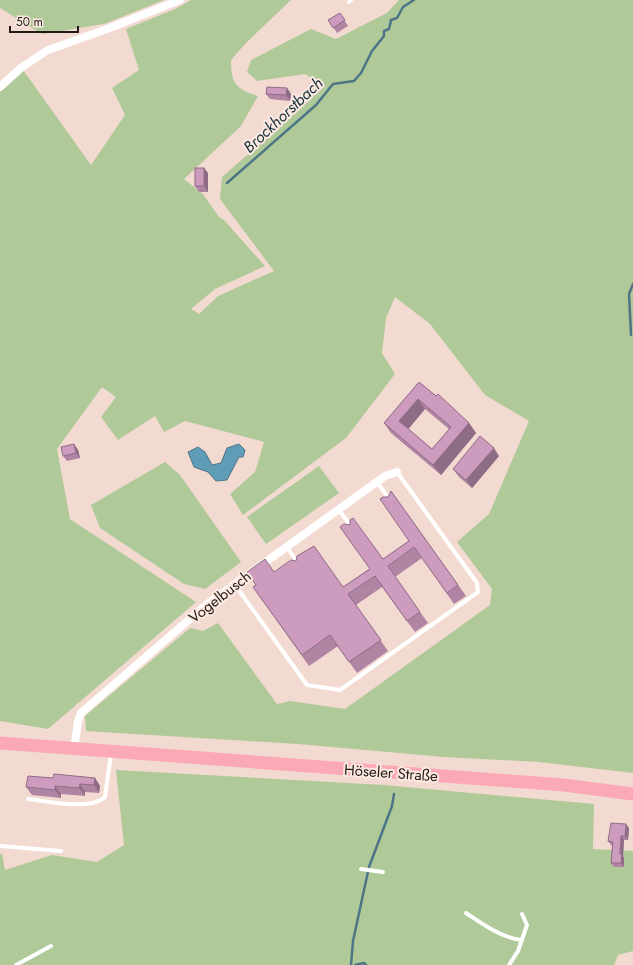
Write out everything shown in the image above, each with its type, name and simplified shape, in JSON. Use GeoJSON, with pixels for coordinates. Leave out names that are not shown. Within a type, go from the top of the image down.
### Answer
{"type":"FeatureCollection","features":[{"type":"Feature","properties":{"kind":"main road","name":"Höseler Straße"},"geometry":{"type":"LineString","coordinates":[[0,743],[74,750],[564,786],[633,794]]}},
{"type":"Feature","properties":{"kind":"street"},"geometry":{"type":"LineString","coordinates":[[0,87],[22,67],[48,50],[107,29],[180,0]]}},
{"type":"Feature","properties":{"kind":"street","name":"Vogelbusch"},"geometry":{"type":"LineString","coordinates":[[74,750],[78,721],[81,713],[206,606],[385,476],[397,472]]}},
{"type":"Feature","properties":{"kind":"lane"},"geometry":{"type":"LineString","coordinates":[[235,585],[307,685],[340,690],[478,592],[477,584],[397,472]]}},
{"type":"Feature","properties":{"kind":"lane"},"geometry":{"type":"LineString","coordinates":[[377,482],[393,506]]}},
{"type":"Feature","properties":{"kind":"lane"},"geometry":{"type":"LineString","coordinates":[[339,510],[355,532]]}},
{"type":"Feature","properties":{"kind":"lane"},"geometry":{"type":"LineString","coordinates":[[286,547],[302,569]]}},
{"type":"Feature","properties":{"kind":"lane"},"geometry":{"type":"LineString","coordinates":[[28,799],[85,804],[100,802],[105,797],[111,752]]}},
{"type":"Feature","properties":{"kind":"lane"},"geometry":{"type":"LineString","coordinates":[[0,846],[61,851]]}},
{"type":"Feature","properties":{"kind":"lane"},"geometry":{"type":"LineString","coordinates":[[361,869],[382,872]]}},
{"type":"Feature","properties":{"kind":"lane"},"geometry":{"type":"LineString","coordinates":[[466,913],[486,927],[503,935],[521,940]]}},
{"type":"Feature","properties":{"kind":"lane"},"geometry":{"type":"LineString","coordinates":[[509,965],[518,951],[526,925],[522,914]]}},
{"type":"Feature","properties":{"kind":"lane"},"geometry":{"type":"LineString","coordinates":[[16,965],[51,946]]}},
{"type":"Feature","properties":{"kind":"green space"},"geometry":{"type":"Polygon","coordinates":[[[0,0],[164,0],[104,24],[42,34],[0,8],[0,0]]]}},
{"type":"Feature","properties":{"kind":"green space"},"geometry":{"type":"Polygon","coordinates":[[[191,0],[291,0],[246,43],[231,60],[232,75],[237,85],[245,91],[258,96],[241,126],[184,179],[203,194],[219,217],[224,220],[265,266],[215,289],[191,309],[199,314],[218,296],[274,271],[220,199],[222,177],[311,99],[315,80],[305,74],[257,81],[247,72],[251,60],[311,29],[336,39],[387,13],[399,0],[633,0],[633,773],[539,762],[444,757],[298,744],[86,731],[85,716],[190,628],[203,631],[218,623],[277,704],[290,701],[345,709],[490,605],[492,589],[457,542],[489,514],[529,421],[485,395],[430,324],[395,297],[386,318],[382,353],[395,374],[346,438],[243,515],[230,494],[255,472],[264,442],[185,421],[164,432],[155,416],[118,440],[101,417],[116,397],[102,387],[57,449],[70,519],[196,602],[48,729],[0,721],[0,90],[23,70],[91,165],[125,115],[112,88],[139,70],[126,29],[175,9],[191,0]]]}},
{"type":"Feature","properties":{"kind":"green space"},"geometry":{"type":"Polygon","coordinates":[[[165,462],[180,475],[241,562],[205,589],[184,584],[100,528],[91,505],[165,462]]]}},
{"type":"Feature","properties":{"kind":"green space"},"geometry":{"type":"Polygon","coordinates":[[[319,466],[339,493],[266,544],[247,517],[319,466]]]}},
{"type":"Feature","properties":{"kind":"green space"},"geometry":{"type":"Polygon","coordinates":[[[116,770],[384,785],[594,804],[593,849],[633,851],[633,951],[618,955],[614,965],[0,965],[0,854],[2,854],[5,870],[52,855],[97,862],[124,845],[116,770]]]}},
{"type":"Feature","properties":{"kind":"water"},"geometry":{"type":"Polygon","coordinates":[[[239,444],[245,450],[243,457],[239,457],[227,480],[216,481],[208,472],[194,467],[188,452],[198,447],[205,452],[212,465],[221,463],[227,448],[239,444]]]}},
{"type":"Feature","properties":{"kind":"building"},"geometry":{"type":"Polygon","coordinates":[[[340,13],[345,20],[333,28],[328,20],[340,13]]]}},
{"type":"Feature","properties":{"kind":"building"},"geometry":{"type":"Polygon","coordinates":[[[267,87],[287,88],[286,95],[266,94],[267,87]]]}},
{"type":"Feature","properties":{"kind":"building"},"geometry":{"type":"Polygon","coordinates":[[[195,168],[204,168],[204,186],[195,186],[195,168]]]}},
{"type":"Feature","properties":{"kind":"building"},"geometry":{"type":"Polygon","coordinates":[[[419,382],[436,396],[438,394],[469,423],[433,465],[384,423],[419,382]],[[418,399],[399,421],[432,449],[451,427],[418,399]]]}},
{"type":"Feature","properties":{"kind":"building"},"geometry":{"type":"Polygon","coordinates":[[[480,436],[494,448],[466,480],[453,469],[480,436]]]}},
{"type":"Feature","properties":{"kind":"building"},"geometry":{"type":"Polygon","coordinates":[[[74,444],[76,453],[63,456],[61,447],[74,444]]]}},
{"type":"Feature","properties":{"kind":"building"},"geometry":{"type":"Polygon","coordinates":[[[391,491],[458,585],[447,593],[414,547],[388,566],[420,612],[407,621],[375,576],[348,594],[381,640],[349,662],[330,635],[302,655],[253,587],[256,585],[247,572],[265,559],[274,572],[291,560],[296,561],[297,556],[314,546],[343,587],[370,569],[340,527],[344,524],[350,525],[350,520],[353,518],[383,559],[409,541],[380,499],[383,497],[388,497],[391,491]]]}},
{"type":"Feature","properties":{"kind":"building"},"geometry":{"type":"Polygon","coordinates":[[[54,774],[95,778],[94,785],[80,784],[79,788],[55,786],[55,790],[26,787],[28,776],[53,778],[54,774]]]}},
{"type":"Feature","properties":{"kind":"building"},"geometry":{"type":"Polygon","coordinates":[[[611,823],[626,824],[625,836],[621,836],[621,863],[611,863],[613,842],[608,841],[611,823]]]}},
{"type":"Feature","properties":{"kind":"waterway","name":"Brockhorstbach"},"geometry":{"type":"LineString","coordinates":[[227,183],[316,105],[333,84],[354,81],[361,73],[372,51],[384,36],[384,31],[389,29],[391,20],[397,18],[403,7],[414,0]]}},
{"type":"Feature","properties":{"kind":"waterway"},"geometry":{"type":"LineString","coordinates":[[631,335],[629,294],[633,284]]}},
{"type":"Feature","properties":{"kind":"waterway"},"geometry":{"type":"LineString","coordinates":[[351,965],[353,941],[369,867],[392,806],[394,794]]}},
{"type":"Feature","properties":{"kind":"waterway"},"geometry":{"type":"LineString","coordinates":[[355,965],[364,963],[366,965]]}}]}
